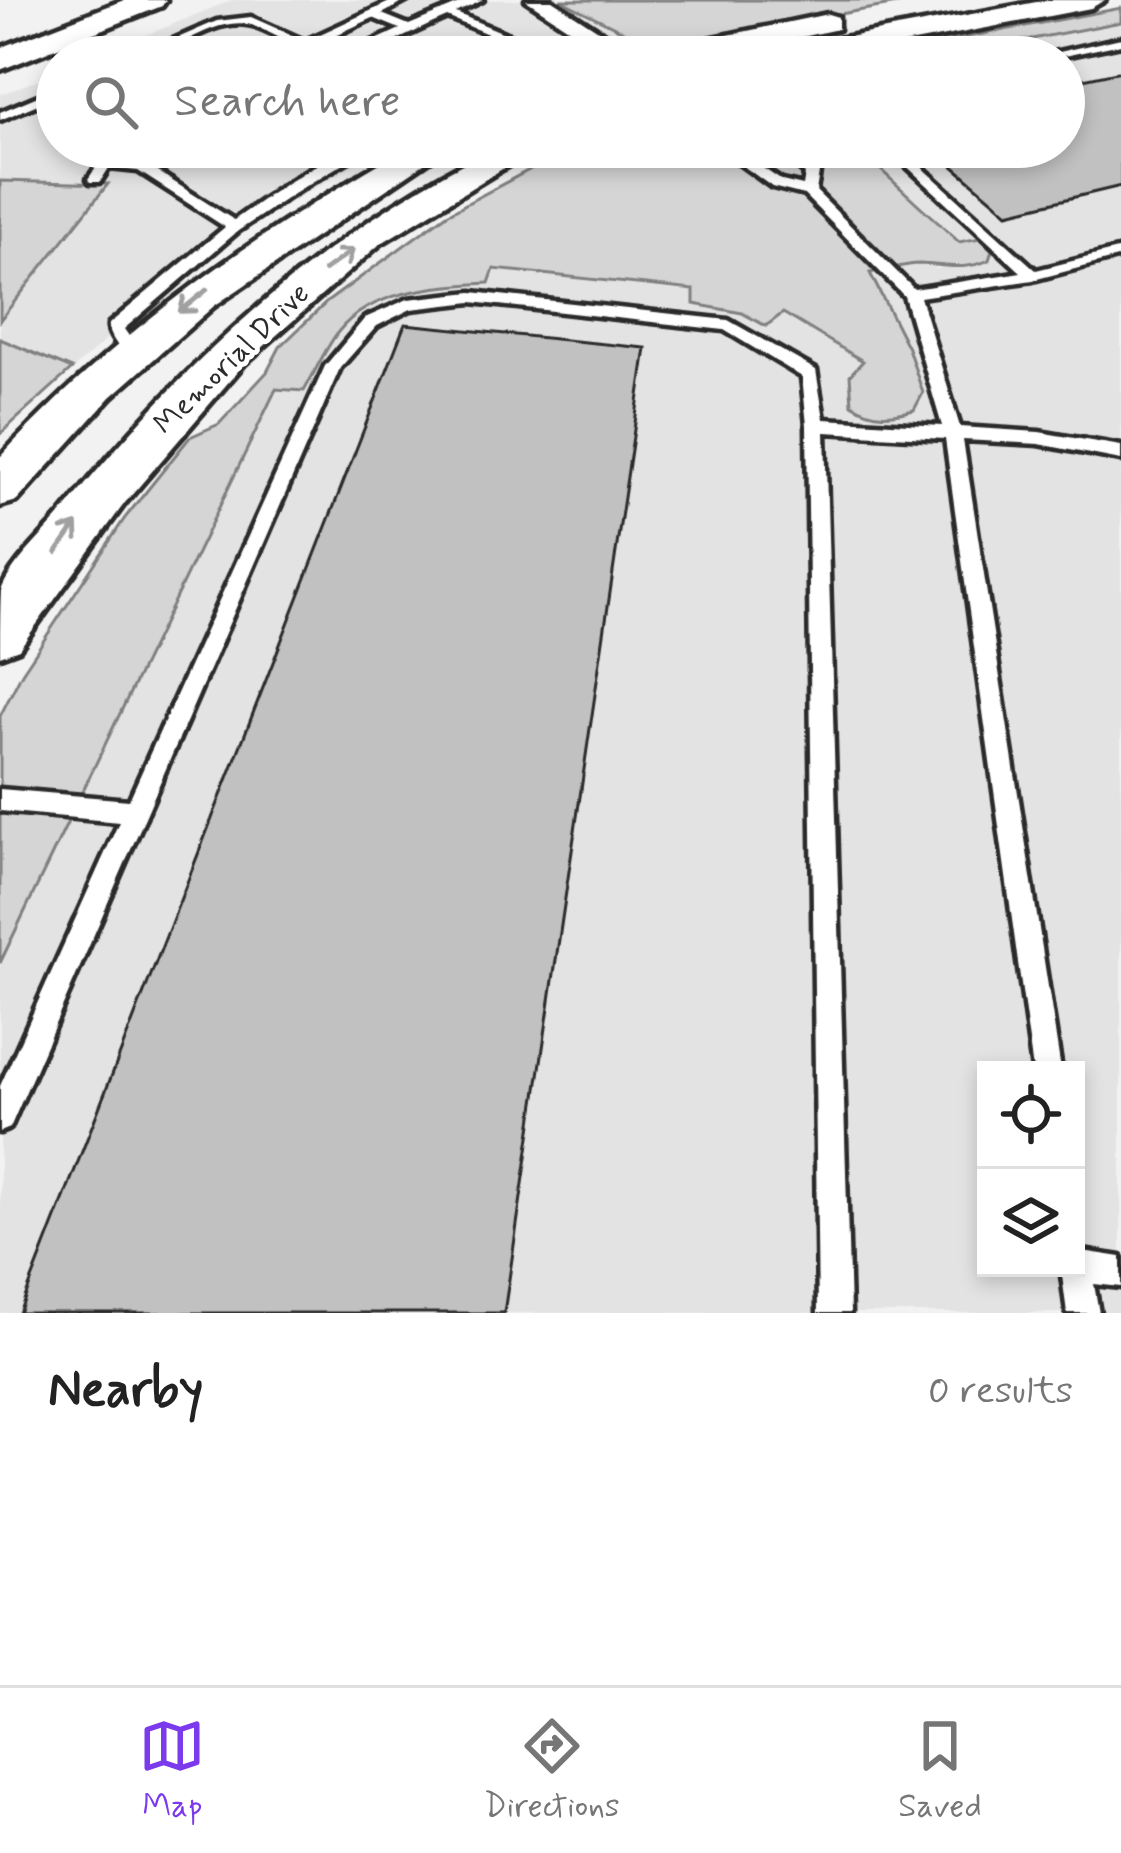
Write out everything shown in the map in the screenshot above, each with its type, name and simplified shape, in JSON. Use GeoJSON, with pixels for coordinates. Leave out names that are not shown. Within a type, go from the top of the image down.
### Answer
{"type":"FeatureCollection","features":[{"type":"Feature","properties":{"kind":"main road"},"geometry":{"type":"LineString","coordinates":[[61,36],[152,0]]}},
{"type":"Feature","properties":{"kind":"main road"},"geometry":{"type":"LineString","coordinates":[[0,60],[36,46]]}},
{"type":"Feature","properties":{"kind":"street"},"geometry":{"type":"LineString","coordinates":[[537,0],[594,36]]}},
{"type":"Feature","properties":{"kind":"street"},"geometry":{"type":"LineString","coordinates":[[771,36],[951,0]]}},
{"type":"Feature","properties":{"kind":"street"},"geometry":{"type":"LineString","coordinates":[[900,36],[1091,0]]}},
{"type":"Feature","properties":{"kind":"street","name":"Memorial Drive"},"geometry":{"type":"LineString","coordinates":[[0,488],[41,440],[133,352],[250,257],[327,205],[394,168]]}},
{"type":"Feature","properties":{"kind":"street","name":"Memorial Drive"},"geometry":{"type":"LineString","coordinates":[[0,633],[88,508],[232,350],[300,289],[372,236],[486,168]]}},
{"type":"Feature","properties":{"kind":"lane"},"geometry":{"type":"LineString","coordinates":[[325,36],[403,0]]}},
{"type":"Feature","properties":{"kind":"lane"},"geometry":{"type":"LineString","coordinates":[[394,36],[478,0]]}},
{"type":"Feature","properties":{"kind":"lane"},"geometry":{"type":"LineString","coordinates":[[373,14],[409,28]]}},
{"type":"Feature","properties":{"kind":"lane"},"geometry":{"type":"LineString","coordinates":[[448,14],[502,36]]}},
{"type":"Feature","properties":{"kind":"lane"},"geometry":{"type":"LineString","coordinates":[[190,36],[221,23],[251,20],[286,36]]}},
{"type":"Feature","properties":{"kind":"lane"},"geometry":{"type":"LineString","coordinates":[[1085,48],[1121,41]]}},
{"type":"Feature","properties":{"kind":"lane"},"geometry":{"type":"LineString","coordinates":[[0,116],[36,101]]}},
{"type":"Feature","properties":{"kind":"lane"},"geometry":{"type":"LineString","coordinates":[[95,179],[102,168]]}},
{"type":"Feature","properties":{"kind":"lane"},"geometry":{"type":"LineString","coordinates":[[142,168],[235,227]]}},
{"type":"Feature","properties":{"kind":"lane"},"geometry":{"type":"LineString","coordinates":[[133,352],[115,328],[176,271],[280,194],[327,168]]}},
{"type":"Feature","properties":{"kind":"lane"},"geometry":{"type":"LineString","coordinates":[[754,168],[777,184],[809,192],[911,294],[953,433],[1046,1061]]}},
{"type":"Feature","properties":{"kind":"lane"},"geometry":{"type":"LineString","coordinates":[[806,168],[812,173],[809,192]]}},
{"type":"Feature","properties":{"kind":"lane"},"geometry":{"type":"LineString","coordinates":[[915,168],[1033,274]]}},
{"type":"Feature","properties":{"kind":"lane"},"geometry":{"type":"LineString","coordinates":[[911,294],[1033,274],[1121,253]]}},
{"type":"Feature","properties":{"kind":"lane"},"geometry":{"type":"LineString","coordinates":[[0,1118],[333,366],[370,322],[408,304],[472,297],[728,326],[810,374],[817,424],[834,1313]]}},
{"type":"Feature","properties":{"kind":"lane"},"geometry":{"type":"LineString","coordinates":[[817,424],[1039,439],[1121,453]]}},
{"type":"Feature","properties":{"kind":"lane"},"geometry":{"type":"LineString","coordinates":[[0,800],[136,812]]}},
{"type":"Feature","properties":{"kind":"lane"},"geometry":{"type":"LineString","coordinates":[[1085,1266],[1121,1272]]}},
{"type":"Feature","properties":{"kind":"lane"},"geometry":{"type":"LineString","coordinates":[[1078,1277],[1083,1313]]}},
{"type":"Feature","properties":{"kind":"shaded area"},"geometry":{"type":"Polygon","coordinates":[[[232,0],[891,0],[694,36],[144,36],[232,0]]]}},
{"type":"Feature","properties":{"kind":"shaded area"},"geometry":{"type":"Polygon","coordinates":[[[560,0],[920,0],[715,36],[629,34],[560,0]]]}},
{"type":"Feature","properties":{"kind":"shaded area"},"geometry":{"type":"Polygon","coordinates":[[[1121,8],[1121,22],[1047,36],[972,36],[1121,8]]]}},
{"type":"Feature","properties":{"kind":"shaded area"},"geometry":{"type":"Polygon","coordinates":[[[1121,22],[1121,1313],[0,1313],[0,964],[276,389],[304,390],[339,329],[366,310],[422,287],[489,283],[494,269],[694,290],[766,326],[782,313],[864,361],[914,410],[923,393],[908,348],[869,273],[921,264],[938,269],[959,243],[879,168],[1085,168],[1085,36],[1047,36],[1121,22]]]}},
{"type":"Feature","properties":{"kind":"shaded area"},"geometry":{"type":"Polygon","coordinates":[[[36,80],[36,168],[348,168],[203,254],[0,434],[0,95],[36,80]]]}},
{"type":"Feature","properties":{"kind":"shaded area"},"geometry":{"type":"Polygon","coordinates":[[[533,168],[879,168],[959,242],[980,238],[992,250],[989,260],[972,265],[914,264],[870,273],[908,348],[923,393],[914,410],[889,414],[867,412],[852,404],[850,375],[863,361],[783,313],[766,326],[742,313],[694,304],[694,290],[494,269],[489,283],[408,292],[352,318],[333,339],[304,391],[276,389],[0,963],[0,716],[22,673],[125,518],[190,437],[219,424],[267,372],[280,347],[327,302],[447,214],[533,168]]]}},
{"type":"Feature","properties":{"kind":"shaded area"},"geometry":{"type":"Polygon","coordinates":[[[0,181],[108,184],[0,320],[0,181]]]}},
{"type":"Feature","properties":{"kind":"shaded area"},"geometry":{"type":"Polygon","coordinates":[[[0,339],[72,369],[0,434],[0,339]]]}},
{"type":"Feature","properties":{"kind":"building"},"geometry":{"type":"Polygon","coordinates":[[[1121,71],[1121,186],[1008,213],[956,168],[1085,168],[1085,79],[1121,71]]]}},
{"type":"Feature","properties":{"kind":"building"},"geometry":{"type":"Polygon","coordinates":[[[405,324],[646,348],[504,1313],[19,1313],[405,324]]]}}]}
